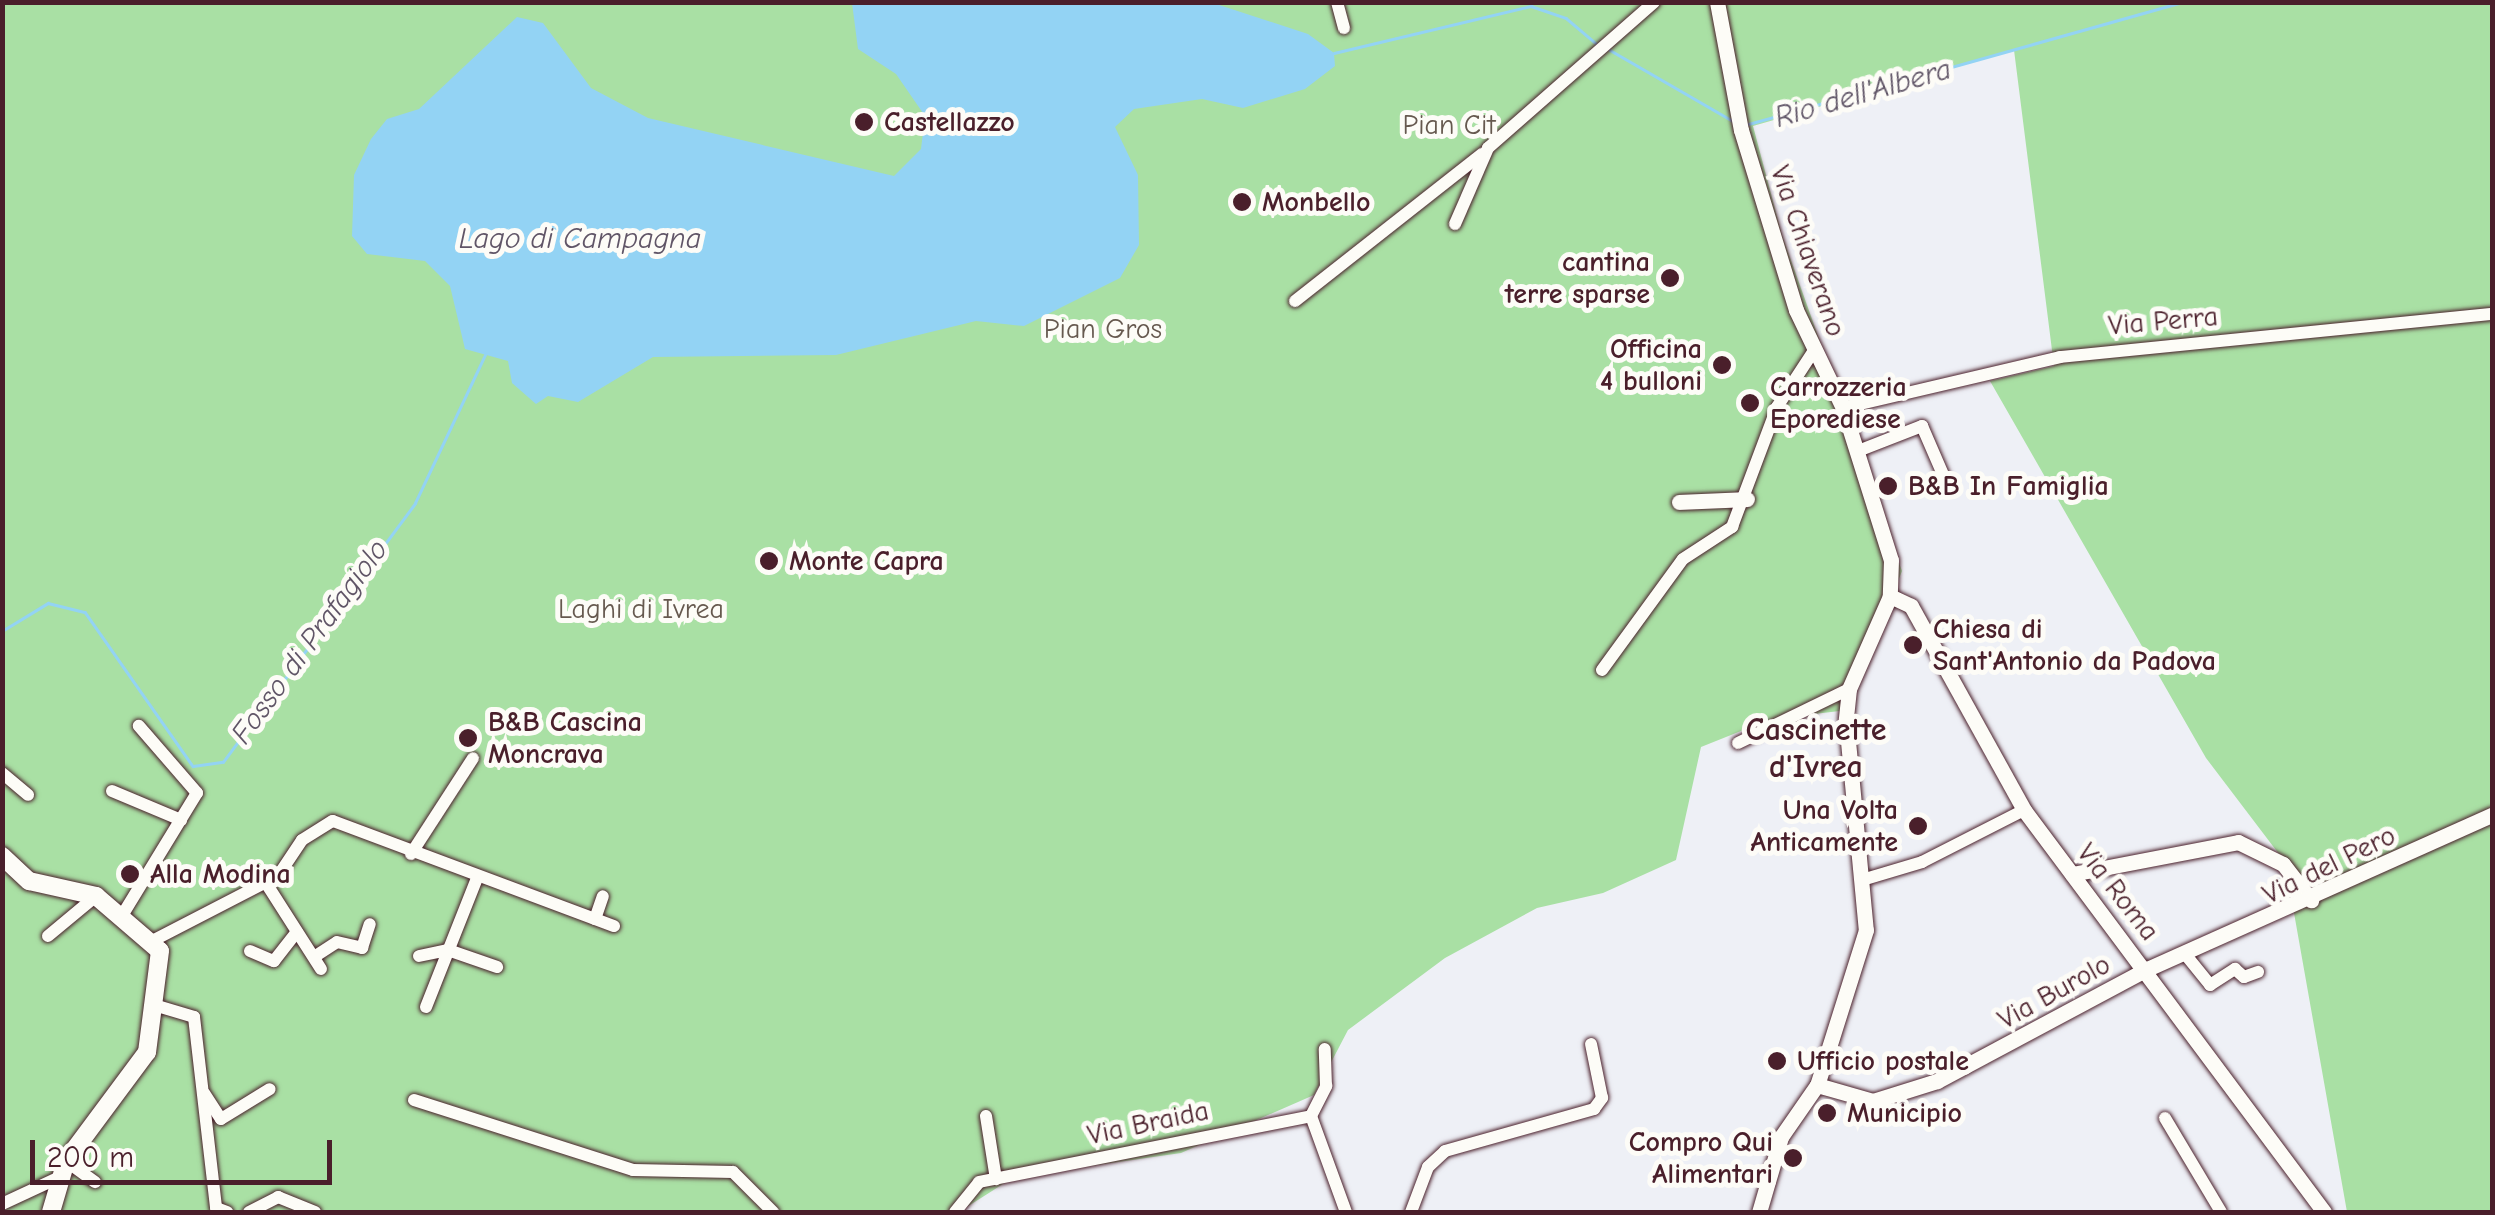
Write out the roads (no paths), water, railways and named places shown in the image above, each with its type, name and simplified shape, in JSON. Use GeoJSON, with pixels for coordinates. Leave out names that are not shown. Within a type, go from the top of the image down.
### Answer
{"type":"FeatureCollection","features":[{"type":"Feature","properties":{"kind":"main road"},"geometry":{"type":"LineString","coordinates":[[2,856],[29,881],[96,896],[154,940],[154,1005],[146,1052],[63,1169],[51,1212]]}},
{"type":"Feature","properties":{"kind":"street"},"geometry":{"type":"LineString","coordinates":[[1337,2],[1344,28]]}},
{"type":"Feature","properties":{"kind":"street"},"geometry":{"type":"LineString","coordinates":[[1295,301],[1488,148],[1654,2]]}},
{"type":"Feature","properties":{"kind":"street","name":"Via Chiaverano"},"geometry":{"type":"LineString","coordinates":[[1717,2],[1740,124],[1813,352],[1843,408],[1858,451],[1891,560],[1890,596]]}},
{"type":"Feature","properties":{"kind":"street"},"geometry":{"type":"LineString","coordinates":[[1456,224],[1488,148]]}},
{"type":"Feature","properties":{"kind":"street","name":"Via Perra"},"geometry":{"type":"LineString","coordinates":[[1843,408],[2060,357],[2492,314]]}},
{"type":"Feature","properties":{"kind":"street"},"geometry":{"type":"LineString","coordinates":[[1602,670],[1683,559],[1727,532],[1747,499],[1777,407],[1813,352]]}},
{"type":"Feature","properties":{"kind":"street"},"geometry":{"type":"LineString","coordinates":[[1858,451],[1922,426],[1948,486]]}},
{"type":"Feature","properties":{"kind":"street"},"geometry":{"type":"LineString","coordinates":[[1679,502],[1747,499]]}},
{"type":"Feature","properties":{"kind":"street"},"geometry":{"type":"LineString","coordinates":[[1760,1212],[1781,1137],[1818,1084],[1862,946],[1862,880],[1849,811],[1849,689],[1890,596]]}},
{"type":"Feature","properties":{"kind":"street","name":"Via Roma"},"geometry":{"type":"LineString","coordinates":[[1890,596],[1911,606],[2024,810],[2324,1212]]}},
{"type":"Feature","properties":{"kind":"street"},"geometry":{"type":"LineString","coordinates":[[1738,743],[1849,689]]}},
{"type":"Feature","properties":{"kind":"street"},"geometry":{"type":"LineString","coordinates":[[124,914],[197,793],[139,726]]}},
{"type":"Feature","properties":{"kind":"street"},"geometry":{"type":"LineString","coordinates":[[411,854],[473,758]]}},
{"type":"Feature","properties":{"kind":"street"},"geometry":{"type":"LineString","coordinates":[[2,773],[28,795]]}},
{"type":"Feature","properties":{"kind":"street"},"geometry":{"type":"LineString","coordinates":[[112,791],[181,820]]}},
{"type":"Feature","properties":{"kind":"street"},"geometry":{"type":"LineString","coordinates":[[1862,880],[1922,862],[2024,810]]}},
{"type":"Feature","properties":{"kind":"street","name":"Via del Pero"},"geometry":{"type":"LineString","coordinates":[[2147,970],[2492,816]]}},
{"type":"Feature","properties":{"kind":"street"},"geometry":{"type":"LineString","coordinates":[[154,940],[266,883],[314,829],[333,821],[411,854],[614,926]]}},
{"type":"Feature","properties":{"kind":"street"},"geometry":{"type":"LineString","coordinates":[[2072,874],[2238,842],[2283,864],[2311,900]]}},
{"type":"Feature","properties":{"kind":"street"},"geometry":{"type":"LineString","coordinates":[[426,1007],[477,878]]}},
{"type":"Feature","properties":{"kind":"street"},"geometry":{"type":"LineString","coordinates":[[266,883],[318,963],[337,942],[362,948],[370,924]]}},
{"type":"Feature","properties":{"kind":"street"},"geometry":{"type":"LineString","coordinates":[[48,936],[96,896]]}},
{"type":"Feature","properties":{"kind":"street"},"geometry":{"type":"LineString","coordinates":[[595,918],[603,896]]}},
{"type":"Feature","properties":{"kind":"street"},"geometry":{"type":"LineString","coordinates":[[250,952],[274,961],[297,932]]}},
{"type":"Feature","properties":{"kind":"street"},"geometry":{"type":"LineString","coordinates":[[419,956],[448,950],[497,967]]}},
{"type":"Feature","properties":{"kind":"street"},"geometry":{"type":"LineString","coordinates":[[2185,954],[2210,985],[2235,969],[2244,977],[2258,972]]}},
{"type":"Feature","properties":{"kind":"street","name":"Via Burolo"},"geometry":{"type":"LineString","coordinates":[[1818,1084],[1873,1102],[1907,1092],[2147,970]]}},
{"type":"Feature","properties":{"kind":"street"},"geometry":{"type":"LineString","coordinates":[[154,1005],[194,1017],[216,1208],[226,1212]]}},
{"type":"Feature","properties":{"kind":"street"},"geometry":{"type":"LineString","coordinates":[[1411,1212],[1445,1152],[1594,1109],[1602,1098],[1591,1044]]}},
{"type":"Feature","properties":{"kind":"street"},"geometry":{"type":"LineString","coordinates":[[1325,1049],[1326,1086],[1311,1116],[1346,1212]]}},
{"type":"Feature","properties":{"kind":"street"},"geometry":{"type":"LineString","coordinates":[[202,1090],[221,1119],[270,1089]]}},
{"type":"Feature","properties":{"kind":"street"},"geometry":{"type":"LineString","coordinates":[[414,1100],[633,1170],[733,1172],[773,1212]]}},
{"type":"Feature","properties":{"kind":"street"},"geometry":{"type":"LineString","coordinates":[[955,1212],[967,1188],[996,1179],[986,1116]]}},
{"type":"Feature","properties":{"kind":"street","name":"Via Braida"},"geometry":{"type":"LineString","coordinates":[[996,1179],[1311,1116]]}},
{"type":"Feature","properties":{"kind":"street"},"geometry":{"type":"LineString","coordinates":[[2165,1118],[2222,1212]]}},
{"type":"Feature","properties":{"kind":"street"},"geometry":{"type":"LineString","coordinates":[[2,1204],[63,1169],[95,1182]]}},
{"type":"Feature","properties":{"kind":"street"},"geometry":{"type":"LineString","coordinates":[[249,1212],[278,1197],[314,1212]]}},
{"type":"Feature","properties":{"kind":"water","name":"Lago di Campagna"},"geometry":{"type":"Polygon","coordinates":[[[852,3],[1213,3],[1308,34],[1334,53],[1335,66],[1305,89],[1243,108],[1202,99],[1134,109],[1115,127],[1138,175],[1139,245],[1120,278],[1024,326],[976,321],[836,355],[653,357],[578,402],[548,396],[536,404],[512,383],[508,361],[465,349],[450,286],[425,261],[367,254],[352,236],[354,175],[371,139],[387,119],[419,109],[517,17],[543,23],[591,88],[648,118],[894,176],[921,149],[925,116],[896,74],[858,49],[852,3]]]}},
{"type":"Feature","properties":{"kind":"waterway","name":"Rio dell'Albera"},"geometry":{"type":"LineString","coordinates":[[1745,125],[2182,2]]}},
{"type":"Feature","properties":{"kind":"waterway"},"geometry":{"type":"LineString","coordinates":[[1334,53],[1531,6],[1566,18],[1598,45]]}},
{"type":"Feature","properties":{"kind":"waterway","name":"Rio dell'Albera"},"geometry":{"type":"LineString","coordinates":[[1610,50],[1733,121]]}},
{"type":"Feature","properties":{"kind":"waterway","name":"Fosso di Prafagiolo"},"geometry":{"type":"LineString","coordinates":[[2,631],[48,603],[85,612],[193,766],[223,762],[415,503],[485,355]]}},
{"type":"Feature","properties":{"kind":"place","name":"Castellazzo"},"geometry":{"type":"Point","coordinates":[864,122]}},
{"type":"Feature","properties":{"kind":"place","name":"Monbello"},"geometry":{"type":"Point","coordinates":[1242,202]}},
{"type":"Feature","properties":{"kind":"place","name":"cantina terre sparse"},"geometry":{"type":"Point","coordinates":[1670,278]}},
{"type":"Feature","properties":{"kind":"place","name":"Officina 4 bulloni"},"geometry":{"type":"Point","coordinates":[1722,365]}},
{"type":"Feature","properties":{"kind":"place","name":"Carrozzeria Eporediese"},"geometry":{"type":"Point","coordinates":[1750,403]}},
{"type":"Feature","properties":{"kind":"place","name":"B&B In Famiglia"},"geometry":{"type":"Point","coordinates":[1888,486]}},
{"type":"Feature","properties":{"kind":"place","name":"Monte Capra"},"geometry":{"type":"Point","coordinates":[769,561]}},
{"type":"Feature","properties":{"kind":"place","name":"Chiesa di Sant'Antonio da Padova"},"geometry":{"type":"Point","coordinates":[1913,645]}},
{"type":"Feature","properties":{"kind":"place","name":"B&B Cascina Moncrava"},"geometry":{"type":"Point","coordinates":[468,738]}},
{"type":"Feature","properties":{"kind":"place","name":"Una Volta Anticamente"},"geometry":{"type":"Point","coordinates":[1918,826]}},
{"type":"Feature","properties":{"kind":"place","name":"Alla Modina"},"geometry":{"type":"Point","coordinates":[130,874]}},
{"type":"Feature","properties":{"kind":"place","name":"Ufficio postale"},"geometry":{"type":"Point","coordinates":[1777,1061]}},
{"type":"Feature","properties":{"kind":"place","name":"Municipio"},"geometry":{"type":"Point","coordinates":[1827,1113]}},
{"type":"Feature","properties":{"kind":"place","name":"Compro Qui Alimentari"},"geometry":{"type":"Point","coordinates":[1793,1158]}},
{"type":"Feature","properties":{"kind":"district","name":"Cascinette d'Ivrea"},"geometry":{"type":"Point","coordinates":[1816,750]}},
{"type":"Feature","properties":{"kind":"park label","name":"Pian Cit"},"geometry":{"type":"Point","coordinates":[1449,125]}},
{"type":"Feature","properties":{"kind":"park label","name":"Pian Gros"},"geometry":{"type":"Point","coordinates":[1103,329]}},
{"type":"Feature","properties":{"kind":"park label","name":"Laghi di Ivrea"},"geometry":{"type":"Point","coordinates":[641,609]}}]}
